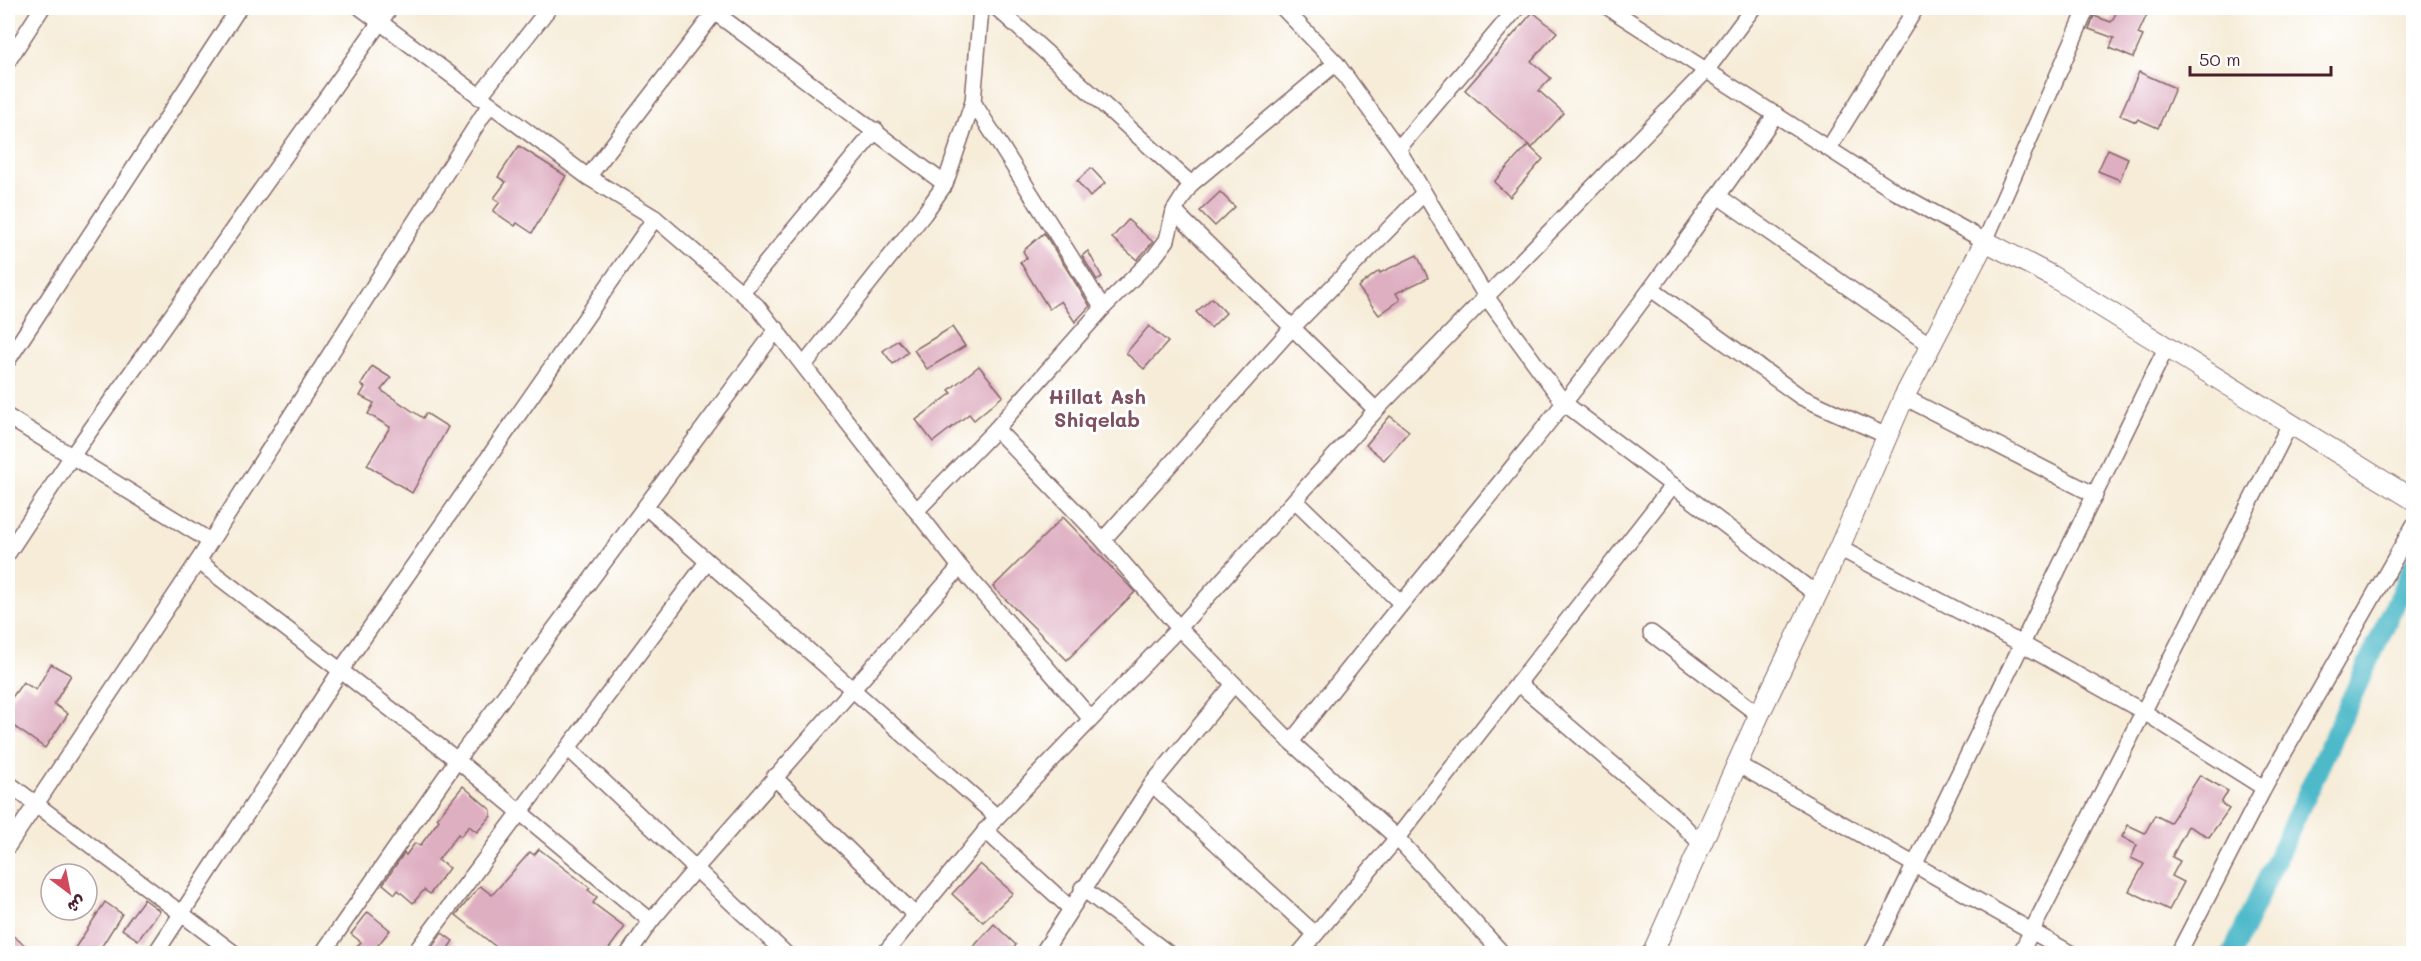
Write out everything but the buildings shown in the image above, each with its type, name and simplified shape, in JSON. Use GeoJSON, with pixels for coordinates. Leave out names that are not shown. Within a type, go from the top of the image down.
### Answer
{"type":"FeatureCollection","features":[{"type":"Feature","properties":{"kind":"street"},"geometry":{"type":"LineString","coordinates":[[8,61],[42,8]]}},
{"type":"Feature","properties":{"kind":"street"},"geometry":{"type":"LineString","coordinates":[[8,360],[239,8]]}},
{"type":"Feature","properties":{"kind":"street"},"geometry":{"type":"LineString","coordinates":[[361,8],[588,177],[655,218],[742,292],[777,329],[805,364],[960,567],[1091,719]]}},
{"type":"Feature","properties":{"kind":"street"},"geometry":{"type":"LineString","coordinates":[[8,553],[72,456],[390,8]]}},
{"type":"Feature","properties":{"kind":"street"},"geometry":{"type":"LineString","coordinates":[[8,846],[198,561],[485,100],[549,8]]}},
{"type":"Feature","properties":{"kind":"street"},"geometry":{"type":"LineString","coordinates":[[805,364],[924,214],[945,184],[973,102],[981,8]]}},
{"type":"Feature","properties":{"kind":"street"},"geometry":{"type":"LineString","coordinates":[[997,8],[1191,184]]}},
{"type":"Feature","properties":{"kind":"street"},"geometry":{"type":"LineString","coordinates":[[1398,149],[1517,8]]}},
{"type":"Feature","properties":{"kind":"street"},"geometry":{"type":"LineString","coordinates":[[1609,8],[1705,72],[1776,114],[1896,192],[2050,275],[2414,500]]}},
{"type":"Feature","properties":{"kind":"street"},"geometry":{"type":"LineString","coordinates":[[1829,148],[1916,8]]}},
{"type":"Feature","properties":{"kind":"street"},"geometry":{"type":"LineString","coordinates":[[1652,954],[1759,715],[1839,548],[1904,397],[1985,241],[2087,8]]}},
{"type":"Feature","properties":{"kind":"street"},"geometry":{"type":"LineString","coordinates":[[588,177],[714,9],[945,184]]}},
{"type":"Feature","properties":{"kind":"street"},"geometry":{"type":"LineString","coordinates":[[1289,10],[1336,63],[1398,149],[1485,295],[1564,403],[1816,594]]}},
{"type":"Feature","properties":{"kind":"street"},"geometry":{"type":"LineString","coordinates":[[884,954],[997,817],[1179,628],[1376,410],[1485,295],[1705,72],[1745,10]]}},
{"type":"Feature","properties":{"kind":"street"},"geometry":{"type":"LineString","coordinates":[[916,511],[996,429],[1103,308],[1167,240],[1174,211],[1191,184],[1336,63]]}},
{"type":"Feature","properties":{"kind":"street"},"geometry":{"type":"LineString","coordinates":[[973,102],[1103,308]]}},
{"type":"Feature","properties":{"kind":"street"},"geometry":{"type":"LineString","coordinates":[[1291,742],[1401,602],[1564,403],[1651,289],[1776,114]]}},
{"type":"Feature","properties":{"kind":"street"},"geometry":{"type":"LineString","coordinates":[[742,292],[876,130]]}},
{"type":"Feature","properties":{"kind":"street"},"geometry":{"type":"LineString","coordinates":[[1103,540],[1292,328],[1423,194]]}},
{"type":"Feature","properties":{"kind":"street"},"geometry":{"type":"LineString","coordinates":[[1718,196],[1929,345]]}},
{"type":"Feature","properties":{"kind":"street"},"geometry":{"type":"LineString","coordinates":[[1174,211],[1376,410]]}},
{"type":"Feature","properties":{"kind":"street"},"geometry":{"type":"LineString","coordinates":[[155,954],[341,670],[655,218]]}},
{"type":"Feature","properties":{"kind":"street"},"geometry":{"type":"LineString","coordinates":[[1651,289],[1801,397],[1887,436]]}},
{"type":"Feature","properties":{"kind":"street"},"geometry":{"type":"LineString","coordinates":[[322,954],[458,760],[647,508],[777,329]]}},
{"type":"Feature","properties":{"kind":"street"},"geometry":{"type":"LineString","coordinates":[[1871,954],[2166,348]]}},
{"type":"Feature","properties":{"kind":"street"},"geometry":{"type":"LineString","coordinates":[[1904,397],[2095,495]]}},
{"type":"Feature","properties":{"kind":"street"},"geometry":{"type":"LineString","coordinates":[[8,417],[210,541]]}},
{"type":"Feature","properties":{"kind":"street"},"geometry":{"type":"LineString","coordinates":[[2020,954],[2290,424]]}},
{"type":"Feature","properties":{"kind":"street"},"geometry":{"type":"LineString","coordinates":[[996,429],[1103,540],[1179,628],[1291,742],[1397,838],[1503,954]]}},
{"type":"Feature","properties":{"kind":"street"},"geometry":{"type":"LineString","coordinates":[[1299,954],[1397,838],[1673,485]]}},
{"type":"Feature","properties":{"kind":"street"},"geometry":{"type":"LineString","coordinates":[[1295,500],[1401,602]]}},
{"type":"Feature","properties":{"kind":"street"},"geometry":{"type":"LineString","coordinates":[[647,508],[997,817]]}},
{"type":"Feature","properties":{"kind":"street"},"geometry":{"type":"LineString","coordinates":[[2178,954],[2264,788],[2414,525]]}},
{"type":"Feature","properties":{"kind":"street"},"geometry":{"type":"LineString","coordinates":[[1839,548],[2022,644],[2144,712],[2264,788]]}},
{"type":"Feature","properties":{"kind":"street"},"geometry":{"type":"LineString","coordinates":[[198,561],[458,760],[651,921]]}},
{"type":"Feature","properties":{"kind":"street"},"geometry":{"type":"LineString","coordinates":[[414,954],[707,562]]}},
{"type":"Feature","properties":{"kind":"street"},"geometry":{"type":"LineString","coordinates":[[628,954],[651,921],[774,777],[960,567]]}},
{"type":"Feature","properties":{"kind":"street"},"geometry":{"type":"LineString","coordinates":[[1651,633],[1759,715]]}},
{"type":"Feature","properties":{"kind":"street"},"geometry":{"type":"LineString","coordinates":[[1518,683],[1678,820],[1702,845]]}},
{"type":"Feature","properties":{"kind":"street"},"geometry":{"type":"LineString","coordinates":[[1042,954],[1082,888],[1152,784],[1234,684]]}},
{"type":"Feature","properties":{"kind":"street"},"geometry":{"type":"LineString","coordinates":[[568,748],[786,954]]}},
{"type":"Feature","properties":{"kind":"street"},"geometry":{"type":"LineString","coordinates":[[1737,764],[2072,954]]}},
{"type":"Feature","properties":{"kind":"street"},"geometry":{"type":"LineString","coordinates":[[774,777],[916,916]]}},
{"type":"Feature","properties":{"kind":"street"},"geometry":{"type":"LineString","coordinates":[[8,783],[236,954]]}},
{"type":"Feature","properties":{"kind":"street"},"geometry":{"type":"LineString","coordinates":[[1152,784],[1315,934]]}},
{"type":"Feature","properties":{"kind":"street"},"geometry":{"type":"LineString","coordinates":[[985,830],[1070,908]]}},
{"type":"Feature","properties":{"kind":"street"},"geometry":{"type":"LineString","coordinates":[[1082,888],[1169,954]]}},
{"type":"Feature","properties":{"kind":"waterway"},"geometry":{"type":"LineString","coordinates":[[2232,954],[2414,564]]}},
{"type":"Feature","properties":{"kind":"district","name":"Hillat Ash Shiqelab"},"geometry":{"type":"Point","coordinates":[1097,408]}}]}
